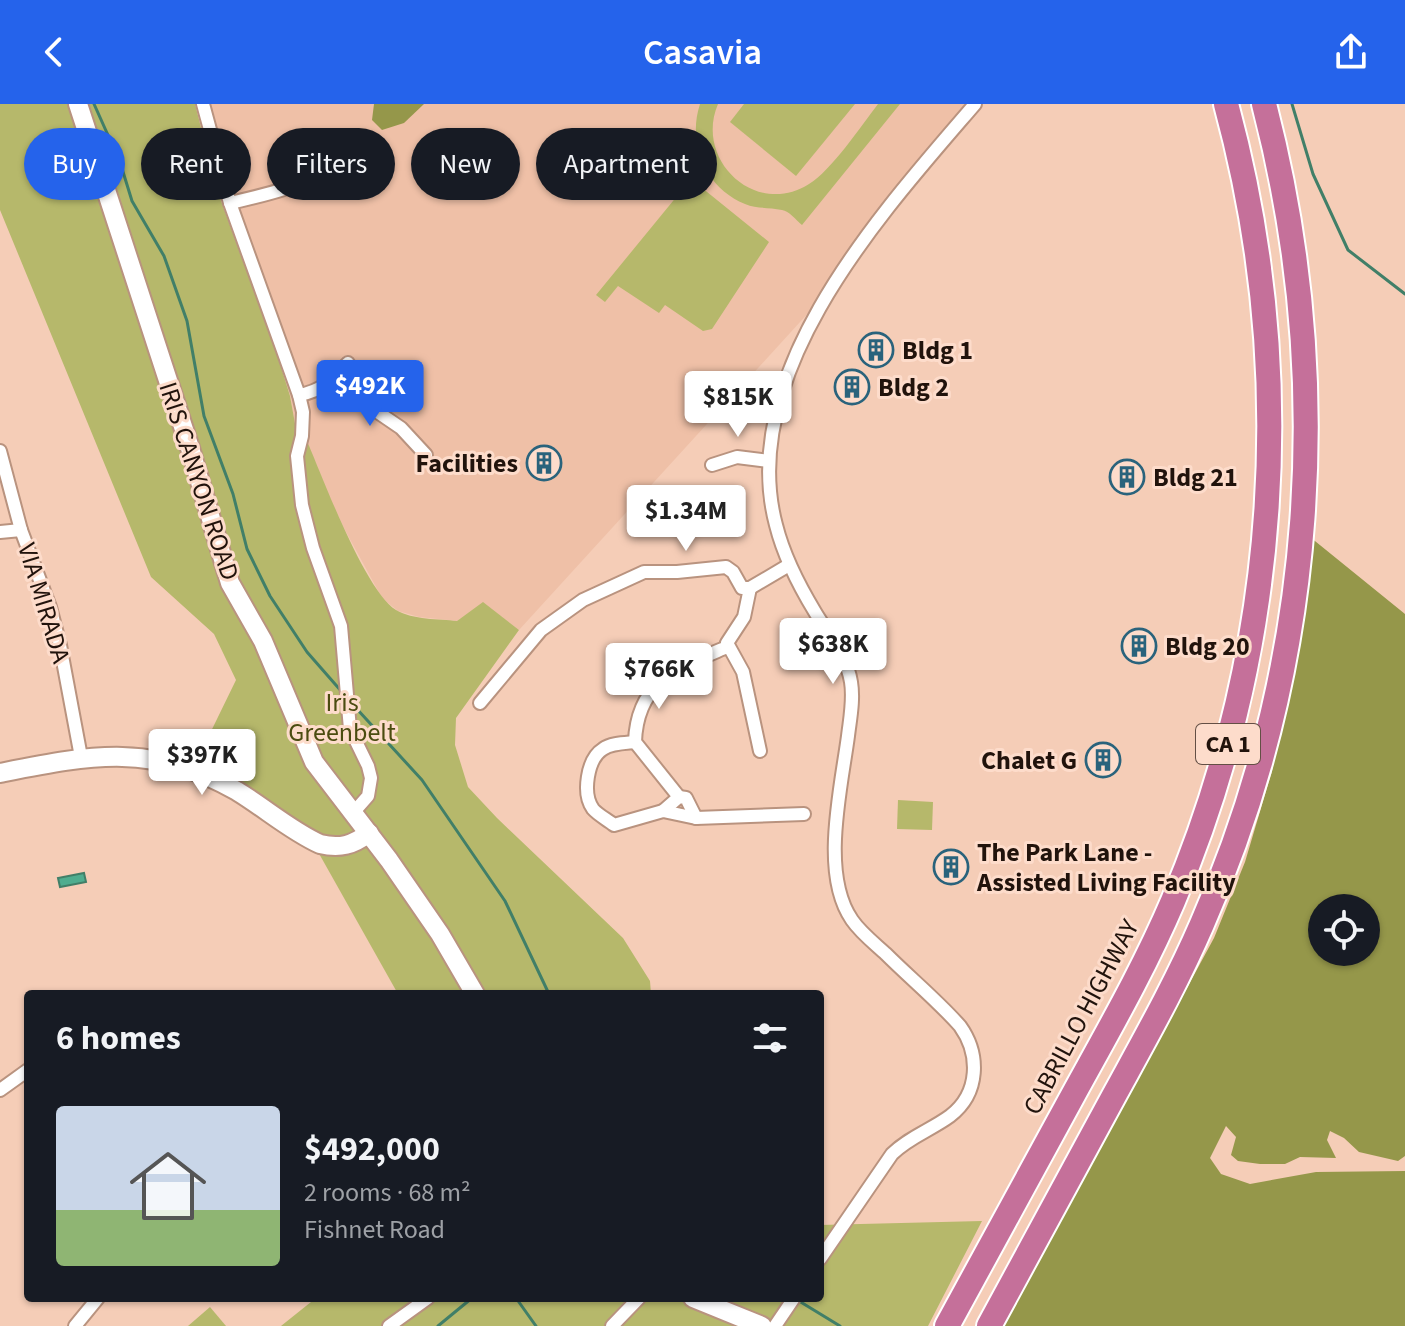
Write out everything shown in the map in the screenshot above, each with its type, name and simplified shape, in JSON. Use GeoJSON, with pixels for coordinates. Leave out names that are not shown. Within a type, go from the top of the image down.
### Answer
{"type":"FeatureCollection","features":[{"type":"Feature","properties":{"kind":"highway","name":"CABRILLO HIGHWAY"},"geometry":{"type":"LineString","coordinates":[[947,1326],[1161,926],[1208,809],[1241,691],[1265,541],[1270,402],[1265,315],[1256,240],[1226,104]]}},
{"type":"Feature","properties":{"kind":"highway","name":"CA 1"},"geometry":{"type":"LineString","coordinates":[[989,1326],[1157,1016],[1202,924],[1247,806],[1279,688],[1294,607],[1302,532],[1307,455],[1306,378],[1301,302],[1290,225],[1264,104]]}},
{"type":"Feature","properties":{"kind":"street","name":"IRIS CANYON ROAD"},"geometry":{"type":"LineString","coordinates":[[78,104],[190,448],[230,583],[263,641],[314,762],[369,833],[440,934],[473,990]]}},
{"type":"Feature","properties":{"kind":"street"},"geometry":{"type":"LineString","coordinates":[[203,104],[230,203],[299,395],[302,424],[297,456],[302,505],[313,548],[341,626],[350,729],[371,778],[368,796],[353,813]]}},
{"type":"Feature","properties":{"kind":"street"},"geometry":{"type":"LineString","coordinates":[[824,1253],[892,1154],[947,1118],[962,1103],[972,1084],[975,1064],[970,1043],[960,1026],[859,928],[841,898],[836,879],[835,851],[851,682],[838,650],[789,565],[774,520],[769,461],[774,415],[794,360],[831,288],[857,247],[975,104]]}},
{"type":"Feature","properties":{"kind":"street"},"geometry":{"type":"LineString","coordinates":[[230,203],[267,193]]}},
{"type":"Feature","properties":{"kind":"street"},"geometry":{"type":"LineString","coordinates":[[299,395],[316,392],[332,381],[348,363]]}},
{"type":"Feature","properties":{"kind":"street"},"geometry":{"type":"LineString","coordinates":[[332,381],[401,428],[426,455]]}},
{"type":"Feature","properties":{"kind":"street","name":"VIA MIRADA"},"geometry":{"type":"LineString","coordinates":[[0,451],[21,530],[57,632],[81,757]]}},
{"type":"Feature","properties":{"kind":"street"},"geometry":{"type":"LineString","coordinates":[[712,465],[737,457],[769,461]]}},
{"type":"Feature","properties":{"kind":"street"},"geometry":{"type":"LineString","coordinates":[[0,532],[21,530]]}},
{"type":"Feature","properties":{"kind":"street"},"geometry":{"type":"LineString","coordinates":[[480,703],[541,630],[597,592],[653,570],[677,572],[726,567],[733,572],[742,588],[750,588],[789,565]]}},
{"type":"Feature","properties":{"kind":"street"},"geometry":{"type":"LineString","coordinates":[[750,588],[744,617],[727,640],[727,647],[743,672],[760,751]]}},
{"type":"Feature","properties":{"kind":"street"},"geometry":{"type":"LineString","coordinates":[[696,818],[686,798],[679,797],[635,742],[640,708],[656,685],[681,668],[727,647]]}},
{"type":"Feature","properties":{"kind":"street"},"geometry":{"type":"LineString","coordinates":[[635,742],[604,748],[594,758],[587,794],[592,808],[614,825],[663,811],[679,797]]}},
{"type":"Feature","properties":{"kind":"street"},"geometry":{"type":"LineString","coordinates":[[0,773],[81,757],[142,757],[202,774],[238,792],[320,844],[335,848],[350,845],[369,833]]}},
{"type":"Feature","properties":{"kind":"street"},"geometry":{"type":"LineString","coordinates":[[663,811],[696,818],[804,814]]}},
{"type":"Feature","properties":{"kind":"street"},"geometry":{"type":"LineString","coordinates":[[0,1090],[24,1073]]}},
{"type":"Feature","properties":{"kind":"street"},"geometry":{"type":"LineString","coordinates":[[75,1326],[95,1302]]}},
{"type":"Feature","properties":{"kind":"street"},"geometry":{"type":"LineString","coordinates":[[389,1326],[422,1302]]}},
{"type":"Feature","properties":{"kind":"street"},"geometry":{"type":"LineString","coordinates":[[612,1326],[635,1302]]}},
{"type":"Feature","properties":{"kind":"street"},"geometry":{"type":"LineString","coordinates":[[703,1302],[762,1326]]}},
{"type":"Feature","properties":{"kind":"street"},"geometry":{"type":"LineString","coordinates":[[775,1326],[791,1302]]}},
{"type":"Feature","properties":{"kind":"shaded area"},"geometry":{"type":"Polygon","coordinates":[[[195,104],[974,104],[831,288],[519,630],[483,603],[457,621],[419,617],[398,611],[382,598],[296,429],[278,357],[221,200],[251,200],[251,128],[201,128],[195,104]]]}},
{"type":"Feature","properties":{"kind":"shaded area"},"geometry":{"type":"Polygon","coordinates":[[[374,104],[424,104],[404,123],[388,128],[380,128],[372,120],[374,104]]]}},
{"type":"Feature","properties":{"kind":"shaded area"},"geometry":{"type":"Polygon","coordinates":[[[1310,537],[1405,614],[1405,1156],[1398,1161],[1359,1152],[1344,1138],[1330,1131],[1327,1140],[1336,1158],[1300,1157],[1285,1164],[1238,1161],[1231,1155],[1236,1137],[1226,1126],[1210,1158],[1221,1174],[1250,1184],[1316,1172],[1405,1171],[1405,1326],[1004,1326],[1214,938],[1245,862],[1272,771],[1303,619],[1310,537]]]}},
{"type":"Feature","properties":{"kind":"shaded area"},"geometry":{"type":"Polygon","coordinates":[[[84,873],[86,882],[60,887],[58,878],[84,873]]]}},
{"type":"Feature","properties":{"kind":"green space","name":"Iris Greenbelt"},"geometry":{"type":"Polygon","coordinates":[[[0,104],[195,104],[201,128],[141,128],[141,200],[221,200],[278,357],[296,429],[307,441],[358,558],[384,599],[403,613],[457,621],[483,602],[519,630],[456,718],[455,745],[468,787],[623,938],[650,981],[651,990],[396,990],[317,850],[313,836],[246,786],[198,758],[236,680],[214,634],[151,577],[0,210],[0,104]]]}},
{"type":"Feature","properties":{"kind":"green space"},"geometry":{"type":"Polygon","coordinates":[[[700,104],[718,104],[713,128],[696,128],[700,104]]]}},
{"type":"Feature","properties":{"kind":"green space"},"geometry":{"type":"Polygon","coordinates":[[[744,104],[855,104],[796,176],[730,122],[744,104]]]}},
{"type":"Feature","properties":{"kind":"green space"},"geometry":{"type":"Polygon","coordinates":[[[878,104],[900,104],[802,225],[785,211],[745,204],[719,187],[717,150],[722,163],[735,178],[751,188],[769,194],[789,193],[809,184],[836,159],[878,104]]]}},
{"type":"Feature","properties":{"kind":"green space"},"geometry":{"type":"Polygon","coordinates":[[[674,200],[717,200],[769,242],[712,329],[703,331],[665,305],[659,313],[618,286],[605,302],[596,295],[674,200]]]}},
{"type":"Feature","properties":{"kind":"green space"},"geometry":{"type":"Polygon","coordinates":[[[898,800],[933,802],[932,830],[897,829],[898,800]]]}},
{"type":"Feature","properties":{"kind":"green space"},"geometry":{"type":"Polygon","coordinates":[[[982,1221],[928,1326],[281,1326],[311,1302],[824,1302],[824,1225],[982,1221]]]}},
{"type":"Feature","properties":{"kind":"green space"},"geometry":{"type":"Polygon","coordinates":[[[210,1307],[226,1326],[188,1326],[210,1307]]]}},
{"type":"Feature","properties":{"kind":"waterway"},"geometry":{"type":"LineString","coordinates":[[94,104],[120,162],[132,201],[164,256],[187,321],[204,416],[233,494],[247,549],[270,596],[307,652],[342,692]]}},
{"type":"Feature","properties":{"kind":"waterway"},"geometry":{"type":"LineString","coordinates":[[1292,104],[1313,174],[1348,250],[1405,294]]}},
{"type":"Feature","properties":{"kind":"waterway"},"geometry":{"type":"LineString","coordinates":[[356,708],[422,780],[505,901],[547,990]]}},
{"type":"Feature","properties":{"kind":"waterway"},"geometry":{"type":"LineString","coordinates":[[438,1326],[467,1302]]}},
{"type":"Feature","properties":{"kind":"waterway"},"geometry":{"type":"LineString","coordinates":[[519,1302],[536,1326]]}},
{"type":"Feature","properties":{"kind":"waterway"},"geometry":{"type":"LineString","coordinates":[[801,1302],[840,1326]]}},
{"type":"Feature","properties":{"kind":"place","name":"Bldg 1"},"geometry":{"type":"Point","coordinates":[876,350]}},
{"type":"Feature","properties":{"kind":"place","name":"Bldg 2"},"geometry":{"type":"Point","coordinates":[852,387]}},
{"type":"Feature","properties":{"kind":"place","name":"Facilities"},"geometry":{"type":"Point","coordinates":[544,463]}},
{"type":"Feature","properties":{"kind":"place","name":"Bldg 21"},"geometry":{"type":"Point","coordinates":[1127,477]}},
{"type":"Feature","properties":{"kind":"place","name":"Bldg 20"},"geometry":{"type":"Point","coordinates":[1139,646]}},
{"type":"Feature","properties":{"kind":"place","name":"Chalet G"},"geometry":{"type":"Point","coordinates":[1103,760]}},
{"type":"Feature","properties":{"kind":"place","name":"The Park Lane - Assisted Living Facility"},"geometry":{"type":"Point","coordinates":[951,867]}}]}
